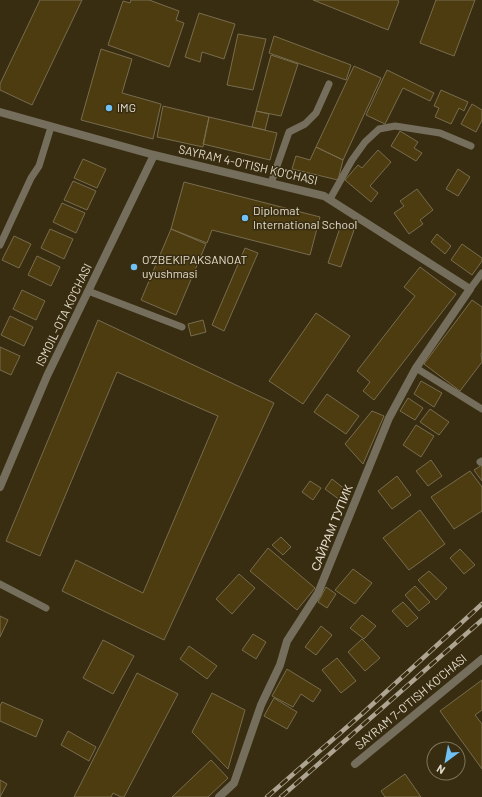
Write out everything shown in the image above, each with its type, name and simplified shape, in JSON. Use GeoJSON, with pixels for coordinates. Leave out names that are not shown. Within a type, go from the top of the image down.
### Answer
{"type":"FeatureCollection","features":[{"type":"Feature","properties":{"kind":"street","name":"SAYRAM 4-O'TISH KO'CHASI"},"geometry":{"type":"LineString","coordinates":[[0,112],[154,155],[324,196],[470,290]]}},
{"type":"Feature","properties":{"kind":"street","name":"ISMOIL-OTA KO'CHASI"},"geometry":{"type":"LineString","coordinates":[[0,487],[47,376],[154,155]]}},
{"type":"Feature","properties":{"kind":"street","name":"САЙРАМ ТУПИК"},"geometry":{"type":"LineString","coordinates":[[219,797],[234,783],[261,706],[280,665],[287,641],[318,593],[389,418],[416,368],[470,290]]}},
{"type":"Feature","properties":{"kind":"street","name":"SAYRAM 7-O'TISH KO'CHASI"},"geometry":{"type":"LineString","coordinates":[[355,764],[482,659]]}},
{"type":"Feature","properties":{"kind":"lane"},"geometry":{"type":"LineString","coordinates":[[271,183],[289,132],[305,124],[316,114],[329,84]]}},
{"type":"Feature","properties":{"kind":"lane"},"geometry":{"type":"LineString","coordinates":[[330,199],[352,160],[365,142],[379,129],[395,126],[440,133],[471,146]]}},
{"type":"Feature","properties":{"kind":"lane"},"geometry":{"type":"LineString","coordinates":[[0,245],[38,166],[51,127]]}},
{"type":"Feature","properties":{"kind":"lane","name":"САЙРАМ ТУПИК"},"geometry":{"type":"LineString","coordinates":[[470,290],[482,273]]}},
{"type":"Feature","properties":{"kind":"lane"},"geometry":{"type":"LineString","coordinates":[[88,291],[182,327]]}},
{"type":"Feature","properties":{"kind":"lane"},"geometry":{"type":"LineString","coordinates":[[416,368],[482,409]]}},
{"type":"Feature","properties":{"kind":"lane"},"geometry":{"type":"LineString","coordinates":[[0,584],[46,608]]}},
{"type":"Feature","properties":{"kind":"building"},"geometry":{"type":"Polygon","coordinates":[[[40,0],[82,0],[32,105],[0,90],[0,84],[40,0]]]}},
{"type":"Feature","properties":{"kind":"building"},"geometry":{"type":"Polygon","coordinates":[[[131,0],[149,0],[179,11],[176,20],[184,23],[169,67],[108,45],[123,1],[130,3],[131,0]]]}},
{"type":"Feature","properties":{"kind":"building"},"geometry":{"type":"Polygon","coordinates":[[[313,0],[397,0],[399,1],[388,30],[313,0]]]}},
{"type":"Feature","properties":{"kind":"building"},"geometry":{"type":"Polygon","coordinates":[[[436,0],[475,0],[454,56],[420,43],[436,0]]]}},
{"type":"Feature","properties":{"kind":"building"},"geometry":{"type":"Polygon","coordinates":[[[199,13],[235,24],[224,59],[202,52],[200,62],[185,57],[199,13]]]}},
{"type":"Feature","properties":{"kind":"building"},"geometry":{"type":"Polygon","coordinates":[[[238,34],[266,39],[253,90],[227,85],[238,34]]]}},
{"type":"Feature","properties":{"kind":"building"},"geometry":{"type":"Polygon","coordinates":[[[274,36],[351,65],[346,80],[269,53],[274,36]]]}},
{"type":"Feature","properties":{"kind":"building"},"geometry":{"type":"Polygon","coordinates":[[[101,49],[132,59],[122,93],[161,104],[153,139],[81,120],[101,49]]]}},
{"type":"Feature","properties":{"kind":"building"},"geometry":{"type":"Polygon","coordinates":[[[271,55],[298,64],[281,116],[256,111],[271,55]]]}},
{"type":"Feature","properties":{"kind":"building"},"geometry":{"type":"Polygon","coordinates":[[[354,66],[381,78],[343,160],[316,147],[354,66]]]}},
{"type":"Feature","properties":{"kind":"building"},"geometry":{"type":"Polygon","coordinates":[[[387,70],[434,93],[430,101],[403,88],[385,124],[366,115],[387,70]]]}},
{"type":"Feature","properties":{"kind":"building"},"geometry":{"type":"Polygon","coordinates":[[[441,90],[468,102],[464,111],[459,108],[451,124],[435,117],[439,108],[434,106],[441,90]]]}},
{"type":"Feature","properties":{"kind":"building"},"geometry":{"type":"Polygon","coordinates":[[[472,104],[482,110],[482,120],[476,132],[461,124],[472,104]]]}},
{"type":"Feature","properties":{"kind":"building"},"geometry":{"type":"Polygon","coordinates":[[[163,106],[209,117],[203,147],[157,137],[163,106]]]}},
{"type":"Feature","properties":{"kind":"building"},"geometry":{"type":"Polygon","coordinates":[[[256,111],[269,114],[265,130],[252,127],[256,111]]]}},
{"type":"Feature","properties":{"kind":"building"},"geometry":{"type":"Polygon","coordinates":[[[209,117],[277,133],[270,160],[203,144],[209,117]]]}},
{"type":"Feature","properties":{"kind":"building"},"geometry":{"type":"Polygon","coordinates":[[[400,131],[418,142],[414,148],[422,153],[416,161],[391,146],[400,131]]]}},
{"type":"Feature","properties":{"kind":"building"},"geometry":{"type":"Polygon","coordinates":[[[316,147],[343,160],[338,180],[292,169],[296,156],[310,160],[316,147]]]}},
{"type":"Feature","properties":{"kind":"building"},"geometry":{"type":"Polygon","coordinates":[[[378,150],[391,162],[370,186],[378,193],[371,202],[345,180],[358,165],[362,168],[378,150]]]}},
{"type":"Feature","properties":{"kind":"building"},"geometry":{"type":"Polygon","coordinates":[[[83,159],[106,169],[97,188],[74,178],[83,159]]]}},
{"type":"Feature","properties":{"kind":"building"},"geometry":{"type":"Polygon","coordinates":[[[458,169],[470,177],[458,196],[446,189],[458,169]]]}},
{"type":"Feature","properties":{"kind":"building"},"geometry":{"type":"Polygon","coordinates":[[[73,181],[96,191],[87,210],[64,200],[73,181]]]}},
{"type":"Feature","properties":{"kind":"building"},"geometry":{"type":"Polygon","coordinates":[[[184,182],[320,217],[310,255],[212,230],[207,243],[171,229],[184,182]]]}},
{"type":"Feature","properties":{"kind":"building"},"geometry":{"type":"Polygon","coordinates":[[[417,189],[433,210],[420,220],[423,224],[409,234],[394,213],[404,206],[400,201],[417,189]]]}},
{"type":"Feature","properties":{"kind":"building"},"geometry":{"type":"Polygon","coordinates":[[[62,203],[85,213],[76,233],[53,222],[62,203]]]}},
{"type":"Feature","properties":{"kind":"building"},"geometry":{"type":"Polygon","coordinates":[[[341,225],[354,230],[341,267],[328,263],[341,225]]]}},
{"type":"Feature","properties":{"kind":"building"},"geometry":{"type":"Polygon","coordinates":[[[50,229],[73,239],[64,259],[41,248],[50,229]]]}},
{"type":"Feature","properties":{"kind":"building"},"geometry":{"type":"Polygon","coordinates":[[[171,229],[206,244],[176,315],[141,300],[171,229]]]}},
{"type":"Feature","properties":{"kind":"building"},"geometry":{"type":"Polygon","coordinates":[[[437,234],[451,246],[445,254],[431,242],[437,234]]]}},
{"type":"Feature","properties":{"kind":"building"},"geometry":{"type":"Polygon","coordinates":[[[14,236],[31,244],[19,268],[2,260],[14,236]]]}},
{"type":"Feature","properties":{"kind":"building"},"geometry":{"type":"Polygon","coordinates":[[[462,244],[482,258],[482,261],[472,275],[451,260],[462,244]]]}},
{"type":"Feature","properties":{"kind":"building"},"geometry":{"type":"Polygon","coordinates":[[[245,248],[258,253],[224,331],[212,325],[245,248]]]}},
{"type":"Feature","properties":{"kind":"building"},"geometry":{"type":"Polygon","coordinates":[[[37,256],[60,267],[51,286],[28,275],[37,256]]]}},
{"type":"Feature","properties":{"kind":"building"},"geometry":{"type":"Polygon","coordinates":[[[420,267],[456,294],[374,400],[363,391],[370,382],[357,371],[415,296],[404,287],[420,267]]]}},
{"type":"Feature","properties":{"kind":"building"},"geometry":{"type":"Polygon","coordinates":[[[22,290],[45,301],[36,320],[13,309],[22,290]]]}},
{"type":"Feature","properties":{"kind":"building"},"geometry":{"type":"Polygon","coordinates":[[[472,300],[482,307],[482,362],[460,391],[424,364],[472,300]]]}},
{"type":"Feature","properties":{"kind":"building"},"geometry":{"type":"Polygon","coordinates":[[[316,313],[350,336],[303,404],[269,381],[316,313]]]}},
{"type":"Feature","properties":{"kind":"building"},"geometry":{"type":"Polygon","coordinates":[[[10,316],[33,327],[24,346],[1,335],[10,316]]]}},
{"type":"Feature","properties":{"kind":"building"},"geometry":{"type":"Polygon","coordinates":[[[98,320],[274,403],[164,640],[62,591],[76,560],[143,593],[218,416],[117,372],[40,556],[6,541],[98,320]]]}},
{"type":"Feature","properties":{"kind":"building"},"geometry":{"type":"Polygon","coordinates":[[[203,320],[206,332],[191,336],[188,324],[203,320]]]}},
{"type":"Feature","properties":{"kind":"building"},"geometry":{"type":"Polygon","coordinates":[[[0,347],[20,356],[11,375],[0,370],[0,347]]]}},
{"type":"Feature","properties":{"kind":"building"},"geometry":{"type":"Polygon","coordinates":[[[421,381],[442,393],[434,407],[414,394],[421,381]]]}},
{"type":"Feature","properties":{"kind":"building"},"geometry":{"type":"Polygon","coordinates":[[[327,394],[359,416],[346,434],[314,412],[327,394]]]}},
{"type":"Feature","properties":{"kind":"building"},"geometry":{"type":"Polygon","coordinates":[[[408,398],[423,408],[415,420],[400,411],[408,398]]]}},
{"type":"Feature","properties":{"kind":"building"},"geometry":{"type":"Polygon","coordinates":[[[430,409],[449,422],[439,435],[420,422],[430,409]]]}},
{"type":"Feature","properties":{"kind":"building"},"geometry":{"type":"Polygon","coordinates":[[[372,411],[384,416],[363,464],[345,444],[372,411]]]}},
{"type":"Feature","properties":{"kind":"building"},"geometry":{"type":"Polygon","coordinates":[[[416,425],[434,436],[421,457],[403,445],[416,425]]]}},
{"type":"Feature","properties":{"kind":"building"},"geometry":{"type":"Polygon","coordinates":[[[431,460],[442,476],[428,486],[416,471],[431,460]]]}},
{"type":"Feature","properties":{"kind":"building"},"geometry":{"type":"Polygon","coordinates":[[[482,465],[482,481],[474,470],[482,465]]]}},
{"type":"Feature","properties":{"kind":"building"},"geometry":{"type":"Polygon","coordinates":[[[470,471],[482,487],[482,511],[454,529],[431,497],[470,471]]]}},
{"type":"Feature","properties":{"kind":"building"},"geometry":{"type":"Polygon","coordinates":[[[397,476],[411,495],[392,509],[378,491],[397,476]]]}},
{"type":"Feature","properties":{"kind":"building"},"geometry":{"type":"Polygon","coordinates":[[[332,479],[351,494],[344,503],[325,489],[332,479]]]}},
{"type":"Feature","properties":{"kind":"building"},"geometry":{"type":"Polygon","coordinates":[[[310,481],[321,488],[313,500],[302,492],[310,481]]]}},
{"type":"Feature","properties":{"kind":"building"},"geometry":{"type":"Polygon","coordinates":[[[420,510],[445,544],[409,570],[383,538],[420,510]]]}},
{"type":"Feature","properties":{"kind":"building"},"geometry":{"type":"Polygon","coordinates":[[[281,537],[291,547],[283,555],[272,545],[281,537]]]}},
{"type":"Feature","properties":{"kind":"building"},"geometry":{"type":"Polygon","coordinates":[[[268,548],[315,588],[297,610],[250,571],[268,548]]]}},
{"type":"Feature","properties":{"kind":"building"},"geometry":{"type":"Polygon","coordinates":[[[460,549],[475,565],[464,574],[450,558],[460,549]]]}},
{"type":"Feature","properties":{"kind":"building"},"geometry":{"type":"Polygon","coordinates":[[[353,569],[372,583],[355,604],[335,590],[353,569]]]}},
{"type":"Feature","properties":{"kind":"building"},"geometry":{"type":"Polygon","coordinates":[[[429,571],[447,588],[436,600],[418,580],[429,571]]]}},
{"type":"Feature","properties":{"kind":"building"},"geometry":{"type":"Polygon","coordinates":[[[239,574],[255,588],[232,614],[216,599],[239,574]]]}},
{"type":"Feature","properties":{"kind":"building"},"geometry":{"type":"Polygon","coordinates":[[[415,586],[430,602],[419,611],[405,595],[415,586]]]}},
{"type":"Feature","properties":{"kind":"building"},"geometry":{"type":"Polygon","coordinates":[[[326,587],[336,594],[327,608],[318,602],[326,587]]]}},
{"type":"Feature","properties":{"kind":"building"},"geometry":{"type":"Polygon","coordinates":[[[403,602],[418,618],[407,627],[392,611],[403,602]]]}},
{"type":"Feature","properties":{"kind":"building"},"geometry":{"type":"Polygon","coordinates":[[[362,615],[376,626],[364,639],[350,628],[362,615]]]}},
{"type":"Feature","properties":{"kind":"building"},"geometry":{"type":"Polygon","coordinates":[[[0,616],[8,620],[0,637],[0,616]]]}},
{"type":"Feature","properties":{"kind":"building"},"geometry":{"type":"Polygon","coordinates":[[[321,626],[332,635],[316,655],[305,647],[321,626]]]}},
{"type":"Feature","properties":{"kind":"building"},"geometry":{"type":"Polygon","coordinates":[[[253,634],[266,642],[256,659],[242,650],[253,634]]]}},
{"type":"Feature","properties":{"kind":"building"},"geometry":{"type":"Polygon","coordinates":[[[362,639],[380,658],[365,671],[348,652],[362,639]]]}},
{"type":"Feature","properties":{"kind":"building"},"geometry":{"type":"Polygon","coordinates":[[[103,640],[134,656],[113,694],[83,678],[103,640]]]}},
{"type":"Feature","properties":{"kind":"building"},"geometry":{"type":"Polygon","coordinates":[[[189,646],[217,666],[207,679],[180,659],[189,646]]]}},
{"type":"Feature","properties":{"kind":"building"},"geometry":{"type":"Polygon","coordinates":[[[337,658],[356,681],[341,693],[322,670],[337,658]]]}},
{"type":"Feature","properties":{"kind":"building"},"geometry":{"type":"Polygon","coordinates":[[[287,669],[321,690],[313,702],[301,694],[293,707],[272,696],[287,669]]]}},
{"type":"Feature","properties":{"kind":"building"},"geometry":{"type":"Polygon","coordinates":[[[137,673],[178,694],[124,797],[113,793],[111,797],[74,797],[137,673]]]}},
{"type":"Feature","properties":{"kind":"building"},"geometry":{"type":"Polygon","coordinates":[[[482,680],[482,710],[475,715],[482,724],[482,769],[466,747],[466,741],[462,741],[440,711],[482,680]]]}},
{"type":"Feature","properties":{"kind":"building"},"geometry":{"type":"Polygon","coordinates":[[[212,693],[245,710],[228,769],[192,732],[212,693]]]}},
{"type":"Feature","properties":{"kind":"building"},"geometry":{"type":"Polygon","coordinates":[[[274,698],[297,712],[287,729],[264,716],[274,698]]]}},
{"type":"Feature","properties":{"kind":"building"},"geometry":{"type":"Polygon","coordinates":[[[2,702],[43,720],[36,737],[0,721],[0,706],[2,702]]]}},
{"type":"Feature","properties":{"kind":"building"},"geometry":{"type":"Polygon","coordinates":[[[68,731],[96,747],[89,761],[61,745],[68,731]]]}},
{"type":"Feature","properties":{"kind":"building"},"geometry":{"type":"Polygon","coordinates":[[[211,760],[228,778],[208,797],[172,797],[211,760]]]}},
{"type":"Feature","properties":{"kind":"building"},"geometry":{"type":"Polygon","coordinates":[[[405,774],[421,797],[385,797],[381,791],[405,774]]]}},
{"type":"Feature","properties":{"kind":"building"},"geometry":{"type":"Polygon","coordinates":[[[0,780],[7,784],[0,797],[0,780]]]}},
{"type":"Feature","properties":{"kind":"railway"},"geometry":{"type":"LineString","coordinates":[[267,797],[363,713],[482,604]]}},
{"type":"Feature","properties":{"kind":"railway"},"geometry":{"type":"LineString","coordinates":[[281,797],[482,620]]}},
{"type":"Feature","properties":{"kind":"place","name":"IMG"},"geometry":{"type":"Point","coordinates":[109,108]}},
{"type":"Feature","properties":{"kind":"place","name":"Diplomat International School"},"geometry":{"type":"Point","coordinates":[245,218]}},
{"type":"Feature","properties":{"kind":"place","name":"O'ZBEKIPAKSANOAT uyushmasi"},"geometry":{"type":"Point","coordinates":[134,267]}}]}
